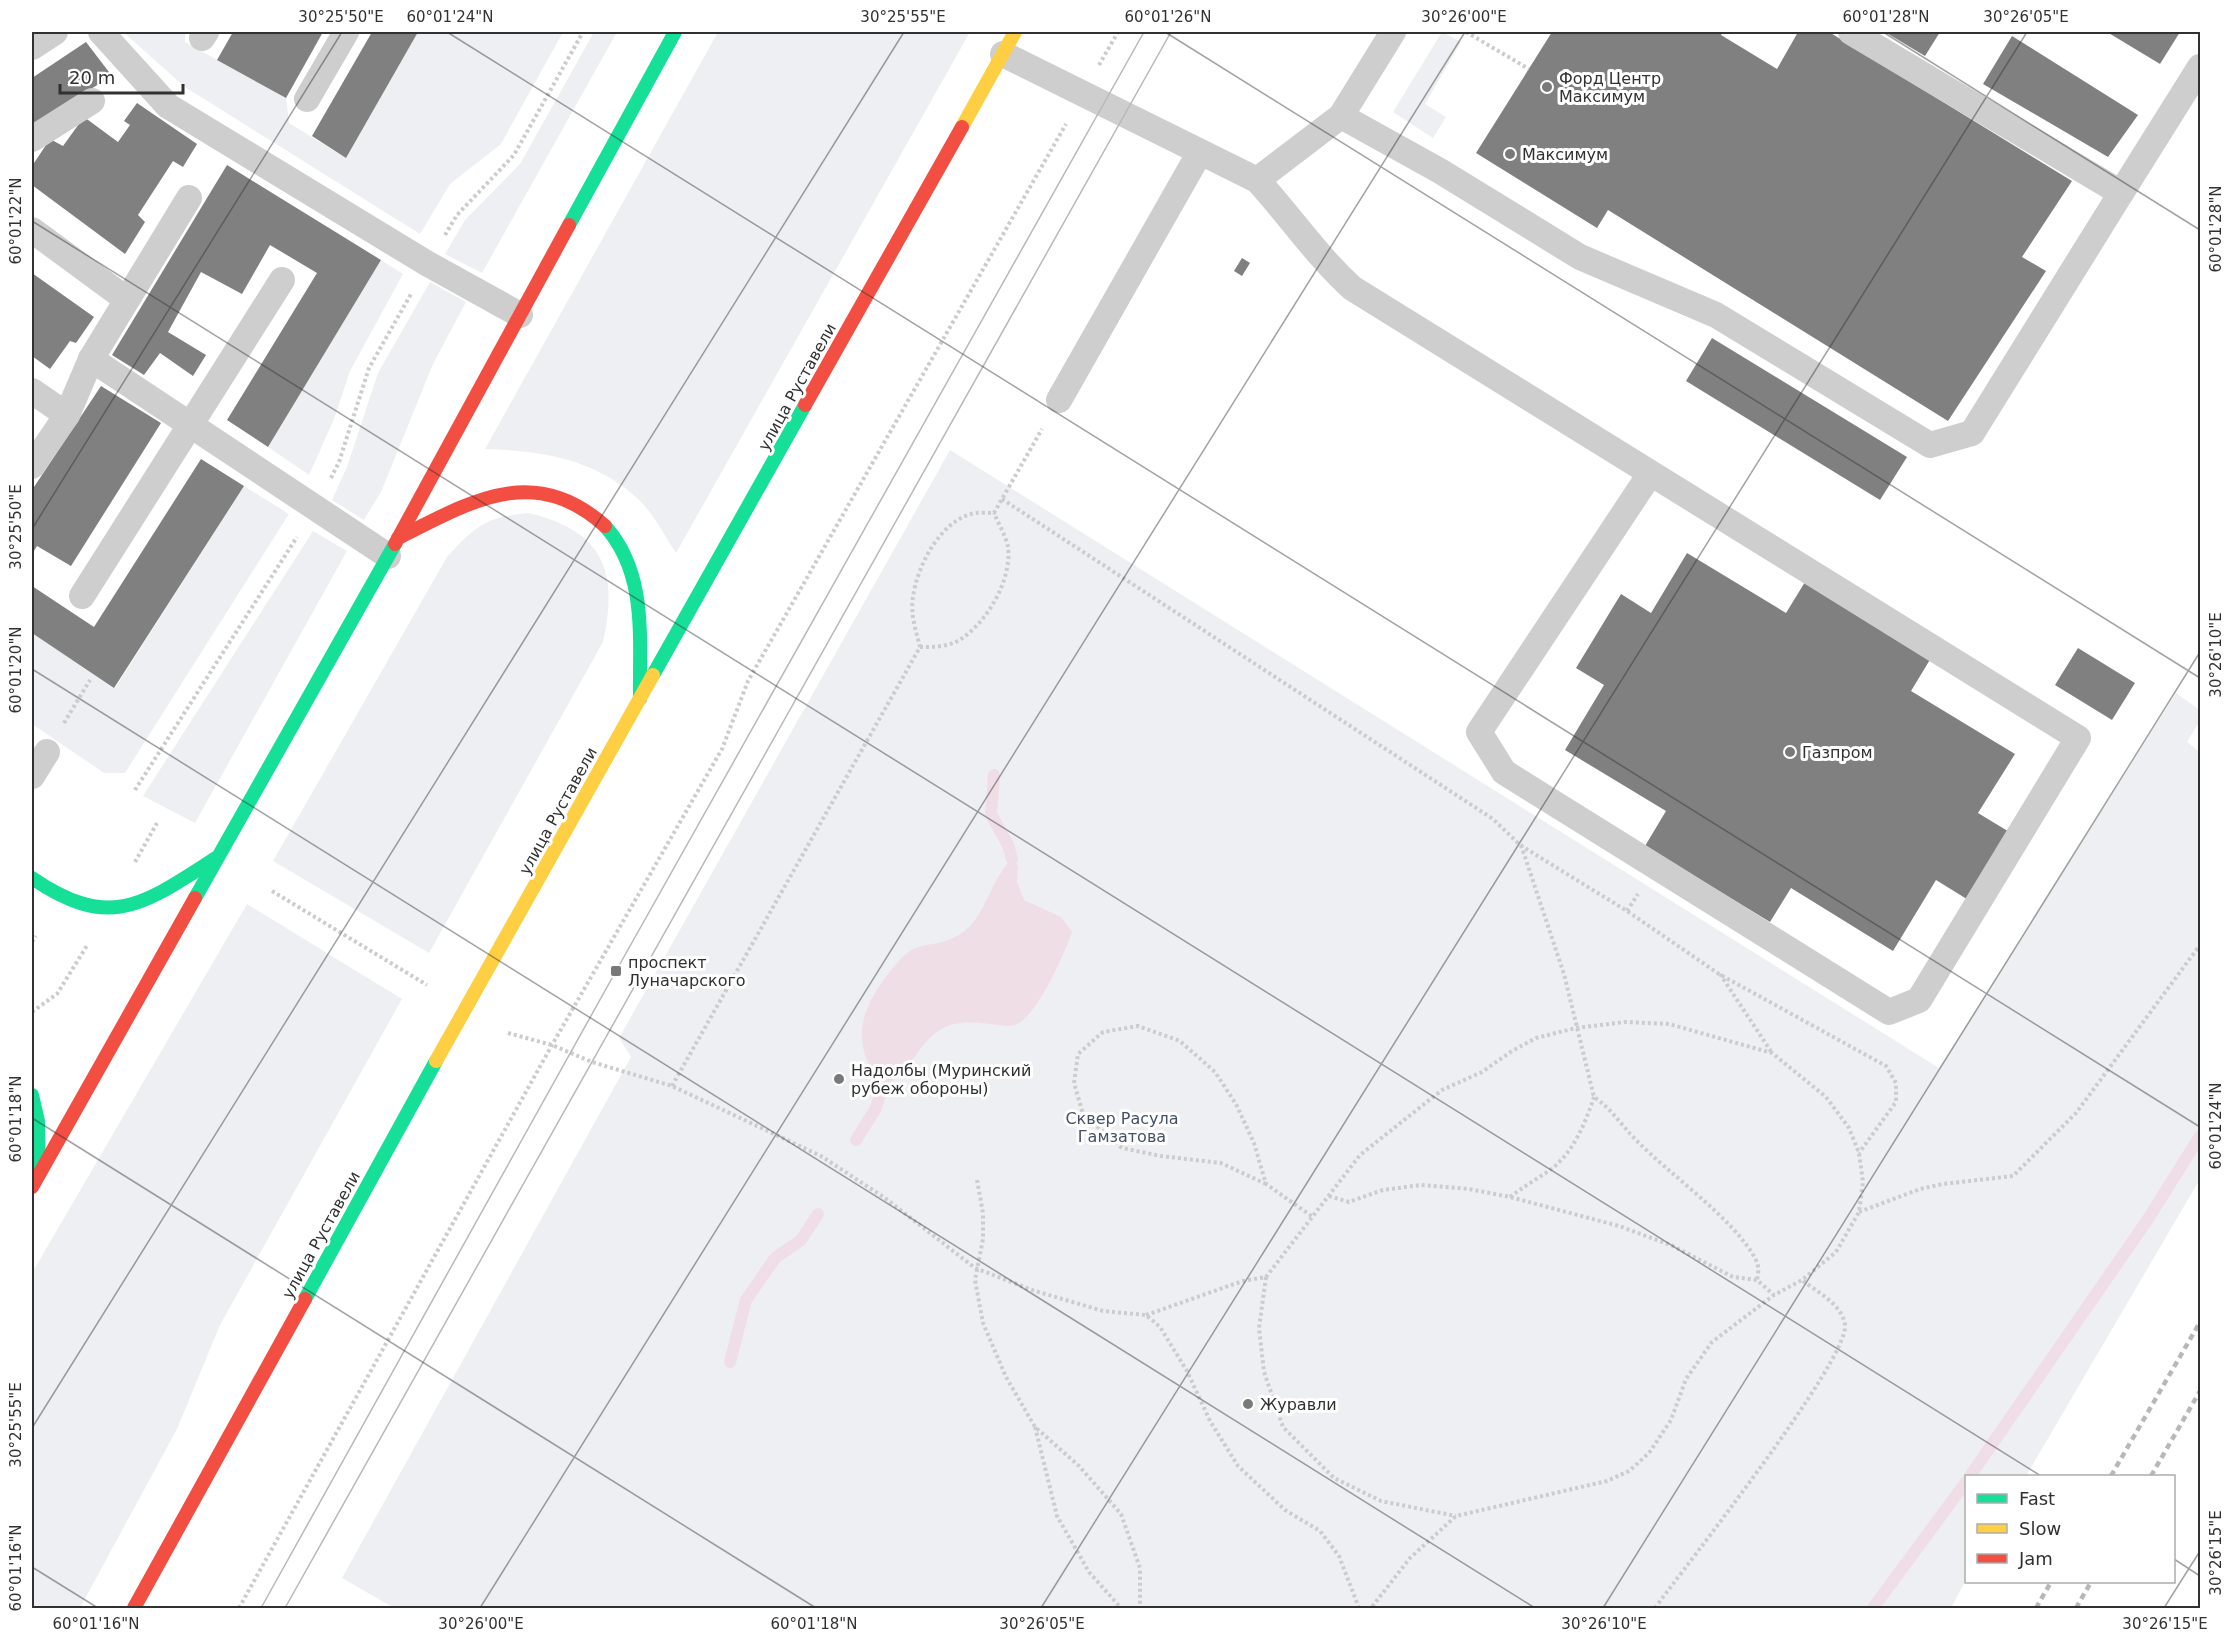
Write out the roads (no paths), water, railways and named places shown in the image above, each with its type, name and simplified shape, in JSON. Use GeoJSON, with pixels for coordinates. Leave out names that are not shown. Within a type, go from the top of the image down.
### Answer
{"type":"FeatureCollection","features":[{"type":"Feature","properties":{"kind":"main road"},"geometry":{"type":"LineString","coordinates":[[32,1187],[393,547],[675,32]]}},
{"type":"Feature","properties":{"kind":"main road","name":"улица Руставели"},"geometry":{"type":"LineString","coordinates":[[134,1608],[442,1051],[1015,32]]}},
{"type":"Feature","properties":{"kind":"main road"},"geometry":{"type":"LineString","coordinates":[[393,547],[459,508],[496,495],[540,492],[580,504],[610,529],[630,564],[637,602],[640,699]]}},
{"type":"Feature","properties":{"kind":"main road"},"geometry":{"type":"LineString","coordinates":[[32,878],[61,897],[78,904],[109,908],[143,903],[216,858]]}},
{"type":"Feature","properties":{"kind":"main road"},"geometry":{"type":"LineString","coordinates":[[32,1095],[38,1121],[39,1174]]}},
{"type":"Feature","properties":{"kind":"lane"},"geometry":{"type":"LineString","coordinates":[[32,46],[55,32]]}},
{"type":"Feature","properties":{"kind":"lane"},"geometry":{"type":"LineString","coordinates":[[101,32],[168,106],[428,264],[520,315]]}},
{"type":"Feature","properties":{"kind":"lane"},"geometry":{"type":"LineString","coordinates":[[307,99],[346,32]]}},
{"type":"Feature","properties":{"kind":"lane"},"geometry":{"type":"LineString","coordinates":[[1257,180],[1341,116],[1393,32]]}},
{"type":"Feature","properties":{"kind":"lane"},"geometry":{"type":"LineString","coordinates":[[1851,32],[2121,193]]}},
{"type":"Feature","properties":{"kind":"lane"},"geometry":{"type":"LineString","coordinates":[[1003,54],[1257,180],[1284,209],[1326,265],[1352,288],[2078,738],[1919,1000],[1889,1012],[1504,772],[1479,732],[1650,474]]}},
{"type":"Feature","properties":{"kind":"lane"},"geometry":{"type":"LineString","coordinates":[[1341,116],[1440,171],[1580,257],[1716,315],[1930,445],[1972,434],[2200,67]]}},
{"type":"Feature","properties":{"kind":"lane"},"geometry":{"type":"LineString","coordinates":[[32,139],[92,101]]}},
{"type":"Feature","properties":{"kind":"lane"},"geometry":{"type":"LineString","coordinates":[[1059,400],[1200,152]]}},
{"type":"Feature","properties":{"kind":"lane"},"geometry":{"type":"LineString","coordinates":[[32,466],[67,416],[91,359],[189,198]]}},
{"type":"Feature","properties":{"kind":"lane"},"geometry":{"type":"LineString","coordinates":[[32,230],[126,299]]}},
{"type":"Feature","properties":{"kind":"lane"},"geometry":{"type":"LineString","coordinates":[[82,596],[282,280]]}},
{"type":"Feature","properties":{"kind":"lane"},"geometry":{"type":"LineString","coordinates":[[91,359],[316,509],[393,547]]}},
{"type":"Feature","properties":{"kind":"lane"},"geometry":{"type":"LineString","coordinates":[[32,391],[67,416]]}},
{"type":"Feature","properties":{"kind":"lane"},"geometry":{"type":"LineString","coordinates":[[32,776],[47,752]]}},
{"type":"Feature","properties":{"kind":"waterway"},"geometry":{"type":"LineString","coordinates":[[994,775],[991,814],[1008,845],[1012,859]]}},
{"type":"Feature","properties":{"kind":"waterway"},"geometry":{"type":"LineString","coordinates":[[856,1140],[876,1108],[883,1085]]}},
{"type":"Feature","properties":{"kind":"waterway"},"geometry":{"type":"LineString","coordinates":[[1971,1475],[2148,1219],[2200,1136]]}},
{"type":"Feature","properties":{"kind":"waterway"},"geometry":{"type":"LineString","coordinates":[[730,1362],[746,1300],[775,1258],[801,1240],[818,1214]]}},
{"type":"Feature","properties":{"kind":"waterway"},"geometry":{"type":"LineString","coordinates":[[1873,1608],[1965,1483]]}},
{"type":"Feature","properties":{"kind":"tram line"},"geometry":{"type":"LineString","coordinates":[[261,1608],[1144,32]]}},
{"type":"Feature","properties":{"kind":"tram line"},"geometry":{"type":"LineString","coordinates":[[285,1608],[1171,32]]}},
{"type":"Feature","properties":{"kind":"railway"},"geometry":{"type":"LineString","coordinates":[[2112,1475],[2200,1322]]}},
{"type":"Feature","properties":{"kind":"railway"},"geometry":{"type":"LineString","coordinates":[[2152,1475],[2200,1391]]}},
{"type":"Feature","properties":{"kind":"railway"},"geometry":{"type":"LineString","coordinates":[[2036,1608],[2050,1583]]}},
{"type":"Feature","properties":{"kind":"railway"},"geometry":{"type":"LineString","coordinates":[[2076,1608],[2090,1583]]}},
{"type":"Feature","properties":{"kind":"place","name":"Форд Центр Максимум"},"geometry":{"type":"Point","coordinates":[1547,87]}},
{"type":"Feature","properties":{"kind":"place","name":"Максимум"},"geometry":{"type":"Point","coordinates":[1510,154]}},
{"type":"Feature","properties":{"kind":"place","name":"Газпром"},"geometry":{"type":"Point","coordinates":[1790,752]}},
{"type":"Feature","properties":{"kind":"place","name":"проспект Луначарского"},"geometry":{"type":"Point","coordinates":[616,971]}},
{"type":"Feature","properties":{"kind":"place","name":"Надолбы (Муринский рубеж обороны)"},"geometry":{"type":"Point","coordinates":[839,1079]}},
{"type":"Feature","properties":{"kind":"place","name":"Журавли"},"geometry":{"type":"Point","coordinates":[1248,1404]}},
{"type":"Feature","properties":{"kind":"park label","name":"Сквер Расула Гамзатова"},"geometry":{"type":"Point","coordinates":[1122,1127]}}]}
